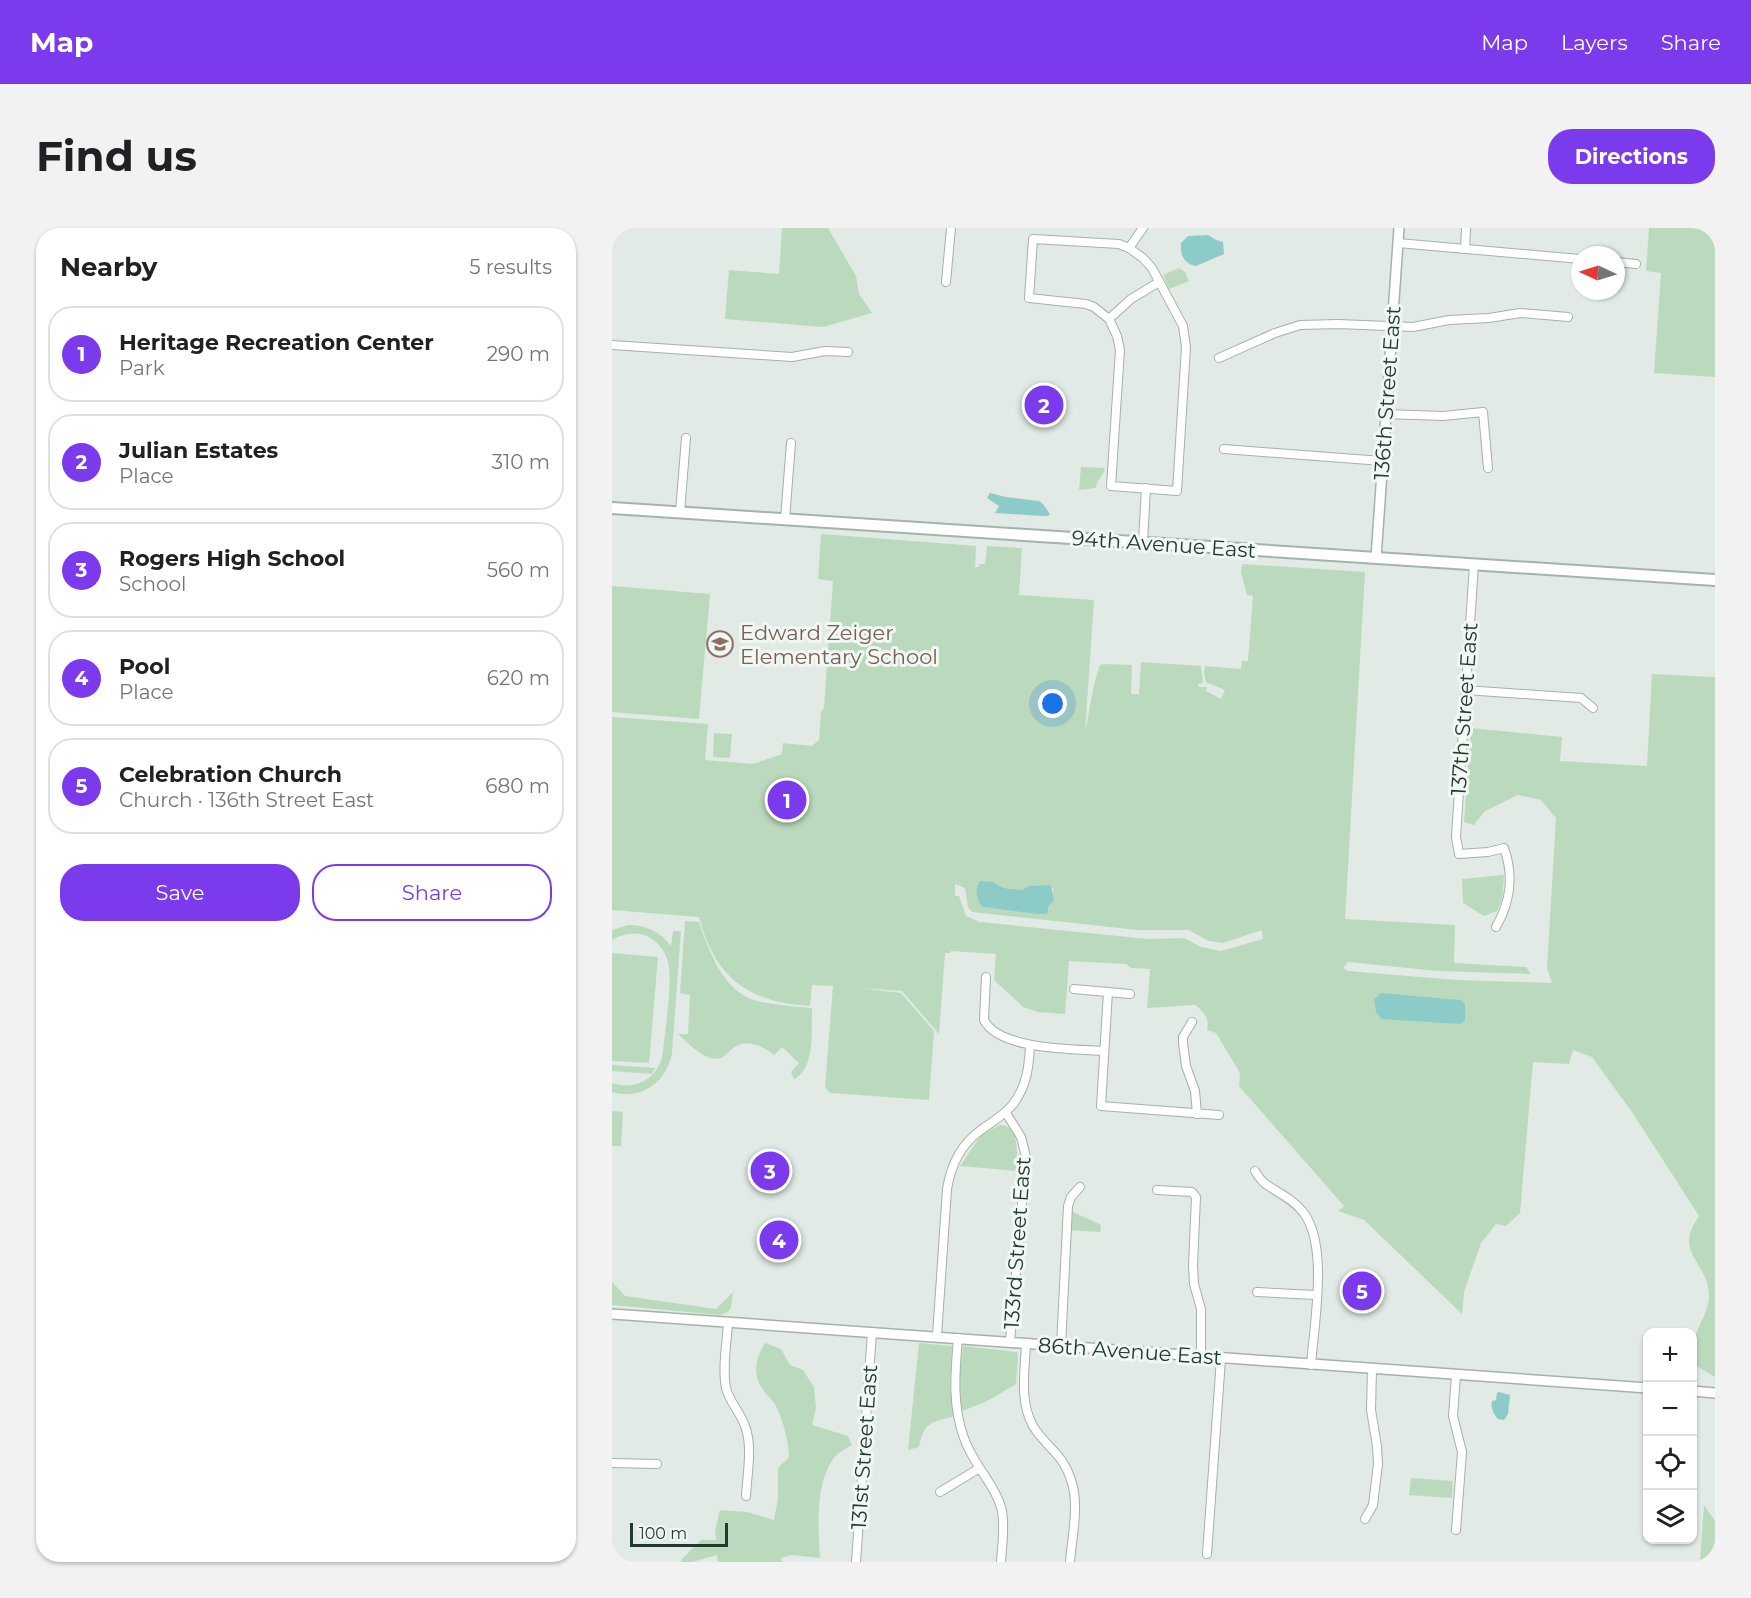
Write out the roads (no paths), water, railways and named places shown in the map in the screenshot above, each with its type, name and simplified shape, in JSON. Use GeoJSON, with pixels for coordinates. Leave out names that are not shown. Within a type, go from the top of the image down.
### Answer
{"type":"FeatureCollection","features":[{"type":"Feature","properties":{"kind":"main road","name":"94th Avenue East"},"geometry":{"type":"LineString","coordinates":[[612,508],[1715,580]]}},
{"type":"Feature","properties":{"kind":"street"},"geometry":{"type":"LineString","coordinates":[[946,282],[951,228]]}},
{"type":"Feature","properties":{"kind":"street"},"geometry":{"type":"LineString","coordinates":[[1129,248],[1143,228]]}},
{"type":"Feature","properties":{"kind":"street","name":"136th Street East"},"geometry":{"type":"LineString","coordinates":[[1376,558],[1399,228]]}},
{"type":"Feature","properties":{"kind":"street"},"geometry":{"type":"LineString","coordinates":[[1465,249],[1466,228]]}},
{"type":"Feature","properties":{"kind":"street"},"geometry":{"type":"LineString","coordinates":[[1033,239],[1119,244],[1129,248],[1149,263],[1185,333],[1177,491],[1111,486],[1120,350],[1117,336],[1109,319],[1094,307],[1086,304],[1029,298],[1033,239]]}},
{"type":"Feature","properties":{"kind":"street"},"geometry":{"type":"LineString","coordinates":[[1398,243],[1571,258]]}},
{"type":"Feature","properties":{"kind":"street"},"geometry":{"type":"LineString","coordinates":[[1625,263],[1636,264]]}},
{"type":"Feature","properties":{"kind":"street"},"geometry":{"type":"LineString","coordinates":[[1109,319],[1131,299],[1159,282]]}},
{"type":"Feature","properties":{"kind":"street"},"geometry":{"type":"LineString","coordinates":[[1219,358],[1275,333],[1300,325],[1413,327],[1449,320],[1489,318],[1520,313],[1568,317]]}},
{"type":"Feature","properties":{"kind":"street"},"geometry":{"type":"LineString","coordinates":[[612,345],[792,357],[825,351],[848,352]]}},
{"type":"Feature","properties":{"kind":"street"},"geometry":{"type":"LineString","coordinates":[[1385,414],[1443,416],[1483,412],[1488,468]]}},
{"type":"Feature","properties":{"kind":"street"},"geometry":{"type":"LineString","coordinates":[[680,512],[686,438]]}},
{"type":"Feature","properties":{"kind":"street"},"geometry":{"type":"LineString","coordinates":[[785,519],[791,443]]}},
{"type":"Feature","properties":{"kind":"street"},"geometry":{"type":"LineString","coordinates":[[1224,449],[1382,461]]}},
{"type":"Feature","properties":{"kind":"street"},"geometry":{"type":"LineString","coordinates":[[1143,542],[1146,488]]}},
{"type":"Feature","properties":{"kind":"street","name":"137th Street East"},"geometry":{"type":"LineString","coordinates":[[1474,564],[1456,837],[1459,854],[1488,852],[1504,848],[1508,860],[1510,885],[1506,906],[1496,927]]}},
{"type":"Feature","properties":{"kind":"street"},"geometry":{"type":"LineString","coordinates":[[1465,690],[1581,698],[1593,708]]}},
{"type":"Feature","properties":{"kind":"street"},"geometry":{"type":"LineString","coordinates":[[986,976],[984,1014],[987,1026],[994,1033],[1030,1045],[1104,1051]]}},
{"type":"Feature","properties":{"kind":"street"},"geometry":{"type":"LineString","coordinates":[[1074,989],[1130,994]]}},
{"type":"Feature","properties":{"kind":"street"},"geometry":{"type":"LineString","coordinates":[[1108,992],[1101,1107],[1219,1115]]}},
{"type":"Feature","properties":{"kind":"street"},"geometry":{"type":"LineString","coordinates":[[1192,1022],[1183,1037],[1183,1043],[1186,1066],[1195,1091],[1197,1114]]}},
{"type":"Feature","properties":{"kind":"street"},"geometry":{"type":"LineString","coordinates":[[937,1336],[947,1189],[951,1168],[965,1144],[1006,1113],[1018,1096],[1026,1078],[1030,1045]]}},
{"type":"Feature","properties":{"kind":"street","name":"133rd Street East"},"geometry":{"type":"LineString","coordinates":[[1006,1113],[1021,1137],[1026,1157],[1011,1342]]}},
{"type":"Feature","properties":{"kind":"street"},"geometry":{"type":"LineString","coordinates":[[1255,1171],[1266,1184],[1291,1199],[1310,1223],[1318,1252],[1311,1365]]}},
{"type":"Feature","properties":{"kind":"street"},"geometry":{"type":"LineString","coordinates":[[1061,1346],[1068,1206],[1072,1195],[1080,1187]]}},
{"type":"Feature","properties":{"kind":"street"},"geometry":{"type":"LineString","coordinates":[[1157,1190],[1192,1192],[1196,1197],[1193,1265],[1194,1284],[1202,1309],[1201,1357]]}},
{"type":"Feature","properties":{"kind":"street"},"geometry":{"type":"LineString","coordinates":[[1257,1292],[1316,1295]]}},
{"type":"Feature","properties":{"kind":"street","name":"86th Avenue East"},"geometry":{"type":"LineString","coordinates":[[612,1314],[1643,1388]]}},
{"type":"Feature","properties":{"kind":"street"},"geometry":{"type":"LineString","coordinates":[[728,1322],[726,1386],[749,1439],[746,1496]]}},
{"type":"Feature","properties":{"kind":"street","name":"131st Street East"},"geometry":{"type":"LineString","coordinates":[[856,1562],[872,1332]]}},
{"type":"Feature","properties":{"kind":"street"},"geometry":{"type":"LineString","coordinates":[[958,1338],[954,1380],[957,1412],[967,1448],[978,1469],[990,1484],[1002,1511],[1001,1562]]}},
{"type":"Feature","properties":{"kind":"street","name":"133rd Street East"},"geometry":{"type":"LineString","coordinates":[[1026,1343],[1024,1388],[1026,1407],[1035,1428],[1063,1460],[1072,1486],[1074,1506],[1070,1562]]}},
{"type":"Feature","properties":{"kind":"street"},"geometry":{"type":"LineString","coordinates":[[1207,1554],[1221,1359]]}},
{"type":"Feature","properties":{"kind":"street"},"geometry":{"type":"LineString","coordinates":[[1365,1519],[1373,1505],[1377,1464],[1377,1446],[1371,1410],[1372,1370]]}},
{"type":"Feature","properties":{"kind":"street"},"geometry":{"type":"LineString","coordinates":[[1456,1375],[1453,1416],[1462,1452],[1456,1530]]}},
{"type":"Feature","properties":{"kind":"street"},"geometry":{"type":"LineString","coordinates":[[1697,1391],[1715,1393]]}},
{"type":"Feature","properties":{"kind":"street"},"geometry":{"type":"LineString","coordinates":[[612,1463],[657,1464]]}},
{"type":"Feature","properties":{"kind":"street"},"geometry":{"type":"LineString","coordinates":[[940,1492],[978,1469]]}},
{"type":"Feature","properties":{"kind":"water"},"geometry":{"type":"Polygon","coordinates":[[[1208,235],[1223,242],[1224,254],[1196,266],[1188,263],[1182,255],[1181,243],[1188,236],[1208,235]]]}},
{"type":"Feature","properties":{"kind":"water"},"geometry":{"type":"Polygon","coordinates":[[[990,493],[1039,501],[1050,514],[1043,516],[995,513],[999,506],[987,498],[990,493]]]}},
{"type":"Feature","properties":{"kind":"water"},"geometry":{"type":"Polygon","coordinates":[[[980,881],[993,882],[1004,888],[1022,890],[1029,886],[1051,885],[1054,900],[1047,914],[982,907],[977,894],[980,881]]]}},
{"type":"Feature","properties":{"kind":"water"},"geometry":{"type":"Polygon","coordinates":[[[1381,993],[1461,1000],[1465,1004],[1465,1021],[1460,1024],[1381,1019],[1376,1012],[1374,999],[1381,993]]]}},
{"type":"Feature","properties":{"kind":"water"},"geometry":{"type":"Polygon","coordinates":[[[1499,1392],[1510,1395],[1508,1414],[1504,1420],[1498,1419],[1492,1408],[1492,1401],[1496,1400],[1499,1392]]]}},
{"type":"Feature","properties":{"kind":"place","name":"Julian Estates"},"geometry":{"type":"Point","coordinates":[1044,405]}},
{"type":"Feature","properties":{"kind":"place","name":"Edward Zeiger Elementary School"},"geometry":{"type":"Point","coordinates":[720,644]}},
{"type":"Feature","properties":{"kind":"place","name":"Heritage Recreation Center"},"geometry":{"type":"Point","coordinates":[787,800]}},
{"type":"Feature","properties":{"kind":"place","name":"Rogers High School"},"geometry":{"type":"Point","coordinates":[770,1171]}},
{"type":"Feature","properties":{"kind":"place","name":"Pool"},"geometry":{"type":"Point","coordinates":[779,1240]}},
{"type":"Feature","properties":{"kind":"place","name":"Celebration Church"},"geometry":{"type":"Point","coordinates":[1362,1291]}}]}
